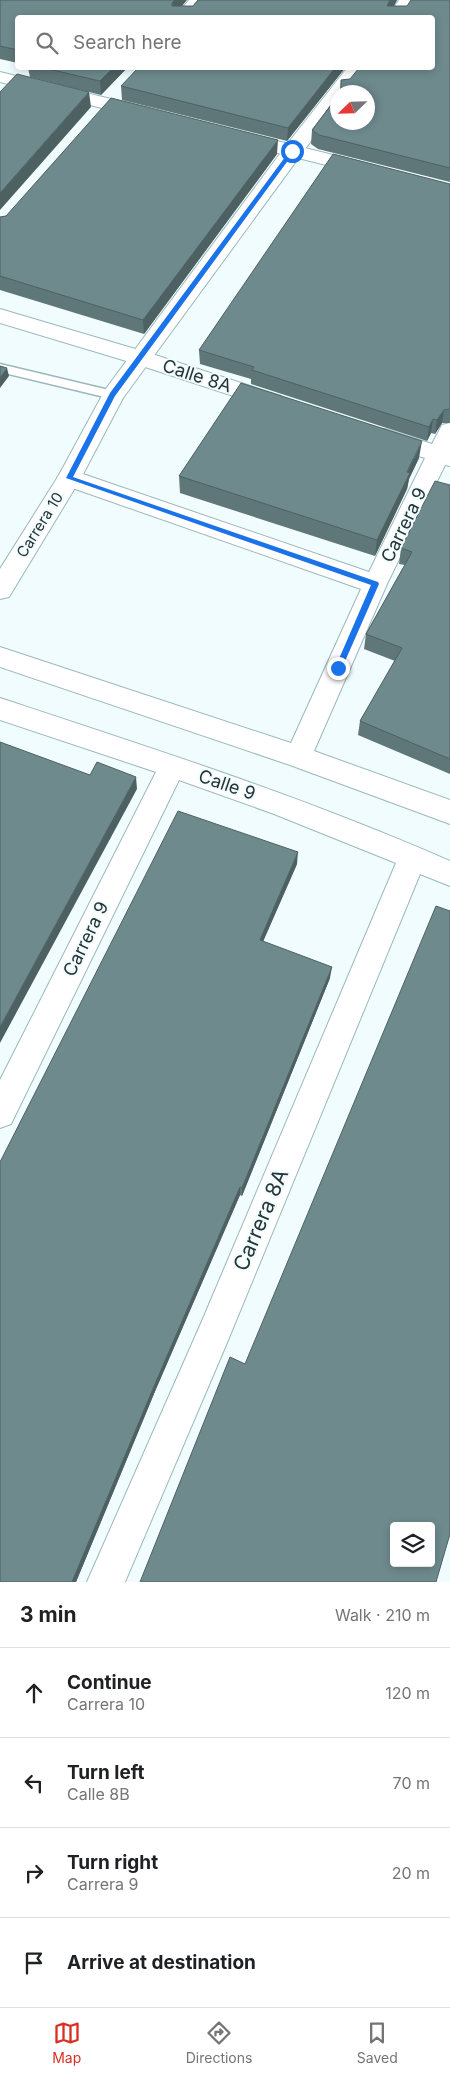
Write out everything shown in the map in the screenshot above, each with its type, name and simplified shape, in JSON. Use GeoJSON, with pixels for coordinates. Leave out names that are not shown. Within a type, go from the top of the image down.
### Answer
{"type":"FeatureCollection","features":[{"type":"Feature","properties":{"kind":"street"},"geometry":{"type":"LineString","coordinates":[[185,15],[198,0]]}},
{"type":"Feature","properties":{"kind":"street"},"geometry":{"type":"LineString","coordinates":[[397,15],[408,0]]}},
{"type":"Feature","properties":{"kind":"street","name":"Carrera 10"},"geometry":{"type":"LineString","coordinates":[[0,590],[69,478],[113,395],[292,151],[354,70]]}},
{"type":"Feature","properties":{"kind":"street"},"geometry":{"type":"LineString","coordinates":[[0,77],[100,111],[162,118]]}},
{"type":"Feature","properties":{"kind":"street"},"geometry":{"type":"LineString","coordinates":[[100,111],[119,89]]}},
{"type":"Feature","properties":{"kind":"street"},"geometry":{"type":"LineString","coordinates":[[227,134],[385,174]]}},
{"type":"Feature","properties":{"kind":"street","name":"Calle 8A"},"geometry":{"type":"LineString","coordinates":[[0,316],[141,358],[290,406]]}},
{"type":"Feature","properties":{"kind":"street"},"geometry":{"type":"LineString","coordinates":[[364,430],[444,456]]}},
{"type":"Feature","properties":{"kind":"street","name":"Carrera 9"},"geometry":{"type":"LineString","coordinates":[[298,757],[375,584],[444,456],[450,431]]}},
{"type":"Feature","properties":{"kind":"street"},"geometry":{"type":"LineString","coordinates":[[69,478],[375,584]]}},
{"type":"Feature","properties":{"kind":"street"},"geometry":{"type":"LineString","coordinates":[[0,657],[298,757],[450,812]]}},
{"type":"Feature","properties":{"kind":"street","name":"Calle 9"},"geometry":{"type":"LineString","coordinates":[[0,709],[278,802],[450,874]]}},
{"type":"Feature","properties":{"kind":"street","name":"Carrera 9"},"geometry":{"type":"LineString","coordinates":[[0,1113],[172,766]]}},
{"type":"Feature","properties":{"kind":"street","name":"Carrera 8A"},"geometry":{"type":"LineString","coordinates":[[106,1582],[214,1333],[413,857]]}},
{"type":"Feature","properties":{"kind":"lane"},"geometry":{"type":"LineString","coordinates":[[0,368],[113,395]]}},
{"type":"Feature","properties":{"kind":"building"},"geometry":{"type":"Polygon","coordinates":[[[0,0],[175,0],[172,6],[193,6],[198,0],[390,0],[387,6],[407,6],[411,0],[450,0],[450,168],[319,135],[312,130],[330,106],[330,130],[375,130],[375,85],[341,85],[341,80],[350,79],[357,70],[435,70],[435,15],[15,15],[15,49],[0,46],[0,0]]]}},
{"type":"Feature","properties":{"kind":"building"},"geometry":{"type":"Polygon","coordinates":[[[53,70],[111,70],[100,81],[53,70]]]}},
{"type":"Feature","properties":{"kind":"building"},"geometry":{"type":"Polygon","coordinates":[[[136,70],[333,70],[288,128],[121,86],[136,70]]]}},
{"type":"Feature","properties":{"kind":"building"},"geometry":{"type":"Polygon","coordinates":[[[17,74],[89,92],[0,193],[0,92],[17,74]]]}},
{"type":"Feature","properties":{"kind":"building"},"geometry":{"type":"Polygon","coordinates":[[[111,98],[278,140],[143,320],[0,276],[0,217],[6,216],[111,98]]]}},
{"type":"Feature","properties":{"kind":"building"},"geometry":{"type":"Polygon","coordinates":[[[333,154],[450,184],[450,409],[444,410],[437,420],[433,419],[429,427],[252,370],[254,367],[199,350],[333,154]]]}},
{"type":"Feature","properties":{"kind":"building"},"geometry":{"type":"Polygon","coordinates":[[[0,366],[7,368],[0,378],[0,366]]]}},
{"type":"Feature","properties":{"kind":"building"},"geometry":{"type":"Polygon","coordinates":[[[241,383],[422,441],[407,472],[410,473],[377,540],[179,476],[241,383]]]}},
{"type":"Feature","properties":{"kind":"building"},"geometry":{"type":"Polygon","coordinates":[[[435,481],[450,485],[450,759],[360,721],[402,648],[366,634],[412,552],[401,548],[435,481]]]}},
{"type":"Feature","properties":{"kind":"building"},"geometry":{"type":"Polygon","coordinates":[[[0,742],[90,775],[97,762],[136,777],[0,1027],[0,742]]]}},
{"type":"Feature","properties":{"kind":"building"},"geometry":{"type":"Polygon","coordinates":[[[178,811],[298,852],[260,940],[332,967],[242,1188],[240,1187],[72,1582],[0,1582],[0,1162],[178,811]]]}},
{"type":"Feature","properties":{"kind":"building"},"geometry":{"type":"Polygon","coordinates":[[[436,906],[450,911],[450,1534],[436,1582],[140,1582],[230,1357],[245,1364],[436,906]]]}},
{"type":"Feature","properties":{"kind":"route"},"geometry":{"type":"LineString","coordinates":[[292,151],[113,395],[69,478],[375,584],[338,668]]}}]}
